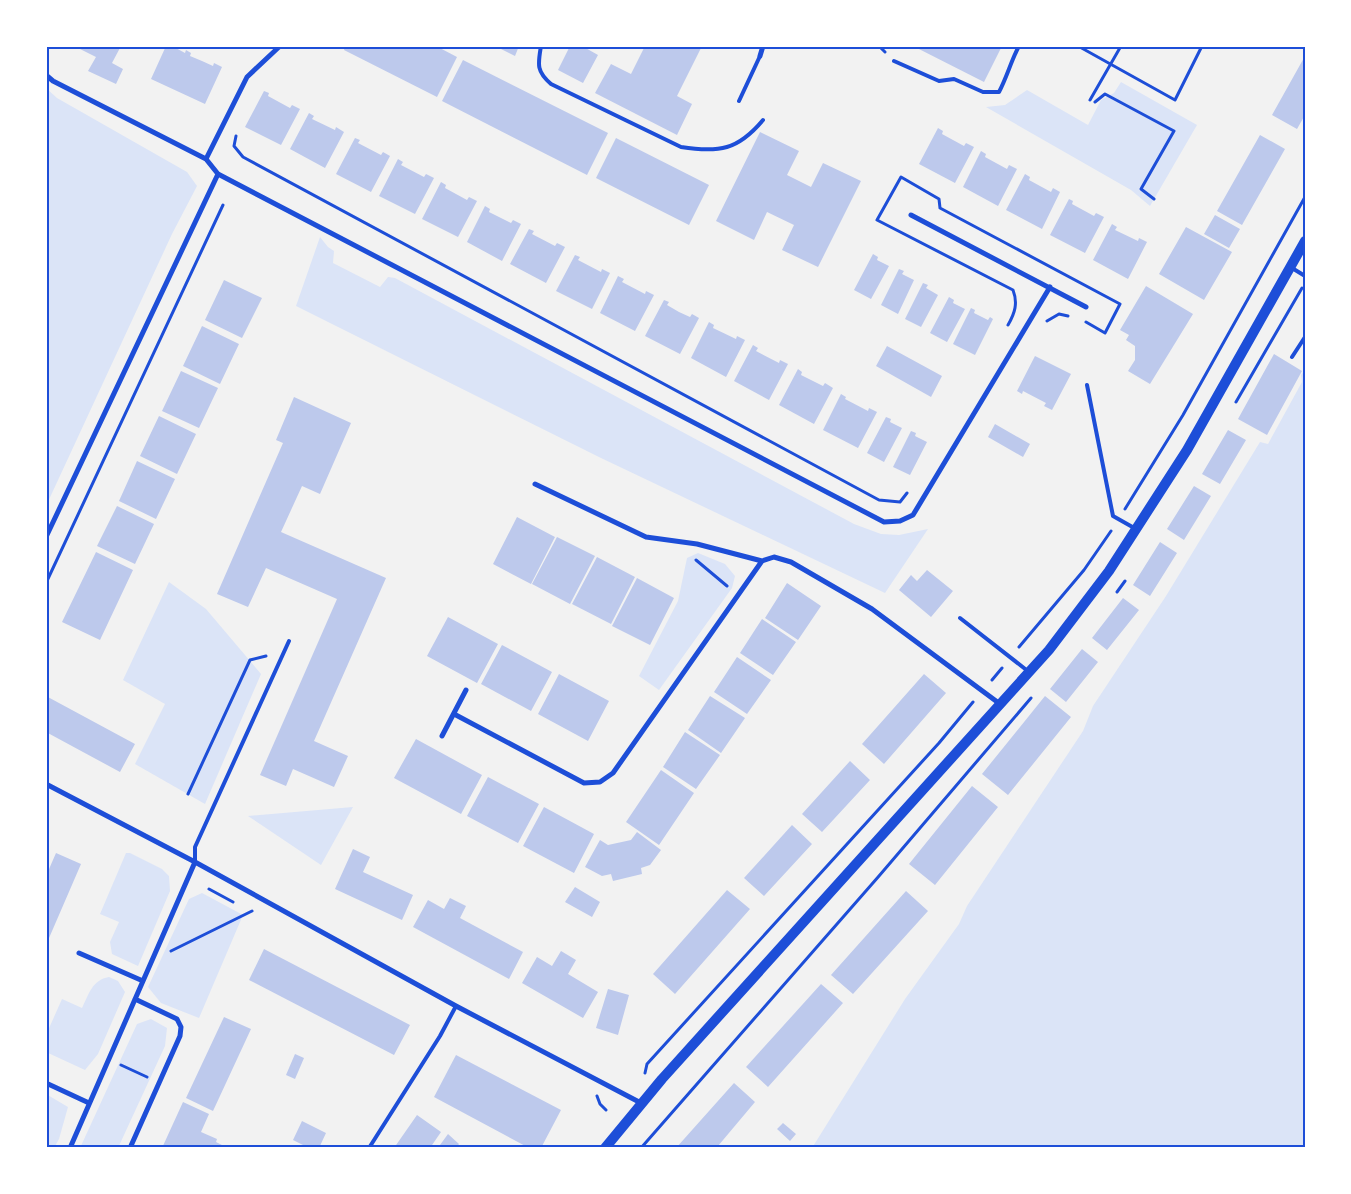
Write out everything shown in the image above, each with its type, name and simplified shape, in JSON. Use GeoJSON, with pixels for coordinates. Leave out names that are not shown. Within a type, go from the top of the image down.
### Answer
{"type":"FeatureCollection","features":[{"type":"Feature","properties":{"kind":"main road"},"geometry":{"type":"LineString","coordinates":[[605,1148],[641,1103],[807,916],[1049,650],[1109,572],[1186,450],[1305,241]]}},
{"type":"Feature","properties":{"kind":"street"},"geometry":{"type":"LineString","coordinates":[[206,159],[247,77],[280,46]]}},
{"type":"Feature","properties":{"kind":"street"},"geometry":{"type":"LineString","coordinates":[[760,56],[763,46]]}},
{"type":"Feature","properties":{"kind":"street"},"geometry":{"type":"LineString","coordinates":[[46,76],[206,159],[218,174],[884,522],[900,521],[913,515],[1050,287]]}},
{"type":"Feature","properties":{"kind":"street"},"geometry":{"type":"LineString","coordinates":[[46,538],[218,174]]}},
{"type":"Feature","properties":{"kind":"street"},"geometry":{"type":"LineString","coordinates":[[911,215],[1086,306]]}},
{"type":"Feature","properties":{"kind":"street"},"geometry":{"type":"LineString","coordinates":[[535,484],[646,537],[697,544],[762,561],[774,557],[790,562],[872,609],[1000,705]]}},
{"type":"Feature","properties":{"kind":"street"},"geometry":{"type":"LineString","coordinates":[[454,714],[584,783],[600,782],[613,773],[762,561]]}},
{"type":"Feature","properties":{"kind":"street"},"geometry":{"type":"LineString","coordinates":[[442,736],[466,690]]}},
{"type":"Feature","properties":{"kind":"street"},"geometry":{"type":"LineString","coordinates":[[46,784],[195,862],[456,1006],[641,1103]]}},
{"type":"Feature","properties":{"kind":"street"},"geometry":{"type":"LineString","coordinates":[[70,1148],[195,862]]}},
{"type":"Feature","properties":{"kind":"street"},"geometry":{"type":"LineString","coordinates":[[79,953],[143,981]]}},
{"type":"Feature","properties":{"kind":"street"},"geometry":{"type":"LineString","coordinates":[[130,1148],[180,1036],[181,1027],[177,1019],[135,999]]}},
{"type":"Feature","properties":{"kind":"street"},"geometry":{"type":"LineString","coordinates":[[46,1083],[89,1103]]}},
{"type":"Feature","properties":{"kind":"lane"},"geometry":{"type":"LineString","coordinates":[[541,46],[538,62],[541,76],[550,84],[681,147],[719,150],[735,146],[752,134],[763,120]]}},
{"type":"Feature","properties":{"kind":"lane"},"geometry":{"type":"LineString","coordinates":[[894,61],[939,81],[954,79],[983,92],[999,92],[1019,46]]}},
{"type":"Feature","properties":{"kind":"lane"},"geometry":{"type":"LineString","coordinates":[[739,101],[760,56]]}},
{"type":"Feature","properties":{"kind":"lane"},"geometry":{"type":"LineString","coordinates":[[1290,267],[1305,276]]}},
{"type":"Feature","properties":{"kind":"lane"},"geometry":{"type":"LineString","coordinates":[[1292,357],[1305,337]]}},
{"type":"Feature","properties":{"kind":"lane"},"geometry":{"type":"LineString","coordinates":[[1088,384],[1113,516],[1136,529]]}},
{"type":"Feature","properties":{"kind":"lane"},"geometry":{"type":"LineString","coordinates":[[960,618],[1029,672]]}},
{"type":"Feature","properties":{"kind":"lane"},"geometry":{"type":"LineString","coordinates":[[195,862],[195,847],[289,641]]}},
{"type":"Feature","properties":{"kind":"lane"},"geometry":{"type":"LineString","coordinates":[[369,1148],[440,1036],[456,1006]]}},
{"type":"Feature","properties":{"kind":"path"},"geometry":{"type":"LineString","coordinates":[[1078,46],[1174,100],[1202,46]]}},
{"type":"Feature","properties":{"kind":"path"},"geometry":{"type":"LineString","coordinates":[[1090,100],[1121,46]]}},
{"type":"Feature","properties":{"kind":"path"},"geometry":{"type":"LineString","coordinates":[[1095,102],[1105,94],[1174,131],[1141,189],[1154,199]]}},
{"type":"Feature","properties":{"kind":"path"},"geometry":{"type":"LineString","coordinates":[[236,136],[234,146],[243,157],[879,500],[900,502],[912,486]]}},
{"type":"Feature","properties":{"kind":"path"},"geometry":{"type":"LineString","coordinates":[[1004,332],[1014,315],[1017,300],[1013,290],[877,220],[901,177],[939,198],[940,208],[1120,304],[1105,333],[1084,321]]}},
{"type":"Feature","properties":{"kind":"path"},"geometry":{"type":"LineString","coordinates":[[988,684],[1084,570],[1119,519],[1183,415],[1305,198]]}},
{"type":"Feature","properties":{"kind":"path"},"geometry":{"type":"LineString","coordinates":[[46,583],[224,205]]}},
{"type":"Feature","properties":{"kind":"path"},"geometry":{"type":"LineString","coordinates":[[1047,321],[1059,314],[1068,316]]}},
{"type":"Feature","properties":{"kind":"path"},"geometry":{"type":"LineString","coordinates":[[682,542],[696,559],[737,595]]}},
{"type":"Feature","properties":{"kind":"path"},"geometry":{"type":"LineString","coordinates":[[188,794],[250,660],[284,650]]}},
{"type":"Feature","properties":{"kind":"path"},"geometry":{"type":"LineString","coordinates":[[647,1064],[939,743],[975,699]]}},
{"type":"Feature","properties":{"kind":"path"},"geometry":{"type":"LineString","coordinates":[[152,961],[252,912]]}},
{"type":"Feature","properties":{"kind":"path"},"geometry":{"type":"LineString","coordinates":[[109,1060],[159,1082]]}},
{"type":"Feature","properties":{"kind":"shaded area"},"geometry":{"type":"Polygon","coordinates":[[[1121,82],[1197,125],[1150,206],[1131,190],[986,107],[1005,105],[1027,90],[1088,125],[1101,100],[1114,93],[1121,82]]]}},
{"type":"Feature","properties":{"kind":"shaded area"},"geometry":{"type":"Polygon","coordinates":[[[46,88],[57,98],[187,172],[197,186],[172,234],[46,506],[46,88]]]}},
{"type":"Feature","properties":{"kind":"shaded area"},"geometry":{"type":"Polygon","coordinates":[[[320,237],[334,251],[333,263],[380,287],[388,277],[395,278],[854,524],[881,534],[899,535],[928,529],[885,593],[601,458],[296,306],[320,237]]]}},
{"type":"Feature","properties":{"kind":"shaded area"},"geometry":{"type":"Polygon","coordinates":[[[1305,370],[1305,1148],[812,1148],[905,999],[959,924],[967,906],[1083,731],[1093,706],[1166,596],[1260,442],[1268,444],[1302,382],[1301,375],[1305,370]]]}},
{"type":"Feature","properties":{"kind":"shaded area"},"geometry":{"type":"Polygon","coordinates":[[[698,553],[725,564],[735,576],[732,588],[659,690],[639,676],[678,601],[687,558],[698,553]]]}},
{"type":"Feature","properties":{"kind":"shaded area"},"geometry":{"type":"Polygon","coordinates":[[[169,582],[206,609],[261,674],[205,804],[135,764],[165,704],[123,680],[169,582]]]}},
{"type":"Feature","properties":{"kind":"shaded area"},"geometry":{"type":"Polygon","coordinates":[[[353,807],[321,865],[248,816],[353,807]]]}},
{"type":"Feature","properties":{"kind":"shaded area"},"geometry":{"type":"Polygon","coordinates":[[[126,853],[130,853],[162,869],[169,876],[170,891],[138,966],[112,954],[110,942],[119,922],[100,914],[126,853]]]}},
{"type":"Feature","properties":{"kind":"shaded area"},"geometry":{"type":"Polygon","coordinates":[[[202,893],[243,915],[199,1018],[161,1003],[148,987],[189,899],[202,893]]]}},
{"type":"Feature","properties":{"kind":"shaded area"},"geometry":{"type":"Polygon","coordinates":[[[109,977],[118,981],[125,992],[98,1054],[85,1070],[46,1052],[46,1035],[62,999],[82,1008],[95,984],[109,977]]]}},
{"type":"Feature","properties":{"kind":"shaded area"},"geometry":{"type":"Polygon","coordinates":[[[151,1019],[167,1028],[165,1046],[118,1148],[80,1148],[137,1024],[151,1019]]]}},
{"type":"Feature","properties":{"kind":"shaded area"},"geometry":{"type":"Polygon","coordinates":[[[46,1094],[68,1107],[59,1139],[54,1148],[46,1148],[46,1094]]]}},
{"type":"Feature","properties":{"kind":"building"},"geometry":{"type":"Polygon","coordinates":[[[74,46],[121,46],[112,63],[123,69],[116,84],[88,71],[96,57],[74,46]]]}},
{"type":"Feature","properties":{"kind":"building"},"geometry":{"type":"Polygon","coordinates":[[[166,46],[172,46],[185,53],[186,50],[191,53],[190,56],[213,66],[214,63],[222,67],[205,104],[151,79],[166,46]]]}},
{"type":"Feature","properties":{"kind":"building"},"geometry":{"type":"Polygon","coordinates":[[[345,46],[436,46],[457,57],[437,97],[344,50],[345,46]]]}},
{"type":"Feature","properties":{"kind":"building"},"geometry":{"type":"Polygon","coordinates":[[[495,46],[519,46],[515,56],[495,46]]]}},
{"type":"Feature","properties":{"kind":"building"},"geometry":{"type":"Polygon","coordinates":[[[570,46],[582,46],[598,55],[583,83],[558,70],[570,46]]]}},
{"type":"Feature","properties":{"kind":"building"},"geometry":{"type":"Polygon","coordinates":[[[645,46],[702,46],[677,96],[692,104],[677,135],[595,93],[611,64],[631,74],[645,46]]]}},
{"type":"Feature","properties":{"kind":"building"},"geometry":{"type":"Polygon","coordinates":[[[913,46],[1002,46],[984,82],[913,46]]]}},
{"type":"Feature","properties":{"kind":"building"},"geometry":{"type":"Polygon","coordinates":[[[1305,56],[1305,115],[1297,129],[1272,115],[1305,56]]]}},
{"type":"Feature","properties":{"kind":"building"},"geometry":{"type":"Polygon","coordinates":[[[463,60],[608,133],[587,175],[442,101],[463,60]]]}},
{"type":"Feature","properties":{"kind":"building"},"geometry":{"type":"Polygon","coordinates":[[[264,91],[269,93],[268,96],[290,108],[292,105],[300,109],[281,145],[245,127],[264,91]]]}},
{"type":"Feature","properties":{"kind":"building"},"geometry":{"type":"Polygon","coordinates":[[[309,113],[314,116],[312,119],[335,130],[336,127],[344,132],[325,168],[290,149],[309,113]]]}},
{"type":"Feature","properties":{"kind":"building"},"geometry":{"type":"Polygon","coordinates":[[[938,128],[943,131],[942,134],[964,146],[966,143],[974,147],[955,183],[919,164],[938,128]]]}},
{"type":"Feature","properties":{"kind":"building"},"geometry":{"type":"Polygon","coordinates":[[[760,132],[799,151],[787,175],[811,187],[823,163],[861,181],[818,267],[782,250],[794,225],[767,212],[754,240],[716,221],[760,132]]]}},
{"type":"Feature","properties":{"kind":"building"},"geometry":{"type":"Polygon","coordinates":[[[1260,135],[1285,149],[1242,225],[1217,211],[1260,135]]]}},
{"type":"Feature","properties":{"kind":"building"},"geometry":{"type":"Polygon","coordinates":[[[355,138],[360,140],[358,143],[381,155],[383,152],[390,156],[371,192],[336,174],[355,138]]]}},
{"type":"Feature","properties":{"kind":"building"},"geometry":{"type":"Polygon","coordinates":[[[616,138],[709,185],[689,225],[596,178],[616,138]]]}},
{"type":"Feature","properties":{"kind":"building"},"geometry":{"type":"Polygon","coordinates":[[[981,151],[986,154],[985,157],[1007,169],[1009,165],[1017,169],[998,206],[963,187],[981,151]]]}},
{"type":"Feature","properties":{"kind":"building"},"geometry":{"type":"Polygon","coordinates":[[[398,159],[403,162],[401,165],[424,177],[426,174],[434,178],[415,214],[379,196],[398,159]]]}},
{"type":"Feature","properties":{"kind":"building"},"geometry":{"type":"Polygon","coordinates":[[[1025,174],[1030,177],[1029,180],[1051,192],[1053,188],[1060,192],[1042,229],[1006,210],[1025,174]]]}},
{"type":"Feature","properties":{"kind":"building"},"geometry":{"type":"Polygon","coordinates":[[[441,182],[446,185],[445,188],[467,200],[469,197],[477,201],[458,237],[422,219],[441,182]]]}},
{"type":"Feature","properties":{"kind":"building"},"geometry":{"type":"Polygon","coordinates":[[[1069,199],[1073,201],[1072,204],[1094,216],[1096,213],[1104,217],[1085,253],[1050,235],[1069,199]]]}},
{"type":"Feature","properties":{"kind":"building"},"geometry":{"type":"Polygon","coordinates":[[[485,206],[490,209],[489,212],[511,223],[513,220],[521,224],[502,261],[467,242],[485,206]]]}},
{"type":"Feature","properties":{"kind":"building"},"geometry":{"type":"Polygon","coordinates":[[[1215,215],[1240,229],[1229,248],[1204,234],[1215,215]]]}},
{"type":"Feature","properties":{"kind":"building"},"geometry":{"type":"Polygon","coordinates":[[[1112,224],[1117,227],[1115,230],[1138,241],[1139,238],[1147,242],[1128,279],[1093,260],[1112,224]]]}},
{"type":"Feature","properties":{"kind":"building"},"geometry":{"type":"Polygon","coordinates":[[[1186,227],[1232,252],[1204,300],[1159,274],[1186,227]]]}},
{"type":"Feature","properties":{"kind":"building"},"geometry":{"type":"Polygon","coordinates":[[[529,229],[534,231],[532,234],[555,246],[557,243],[565,247],[546,283],[510,264],[529,229]]]}},
{"type":"Feature","properties":{"kind":"building"},"geometry":{"type":"Polygon","coordinates":[[[873,254],[878,257],[877,260],[889,266],[871,299],[854,290],[873,254]]]}},
{"type":"Feature","properties":{"kind":"building"},"geometry":{"type":"Polygon","coordinates":[[[575,255],[580,257],[578,260],[601,272],[602,269],[610,273],[592,309],[556,291],[575,255]]]}},
{"type":"Feature","properties":{"kind":"building"},"geometry":{"type":"Polygon","coordinates":[[[899,269],[904,271],[902,274],[914,280],[898,314],[881,305],[899,269]]]}},
{"type":"Feature","properties":{"kind":"building"},"geometry":{"type":"Polygon","coordinates":[[[618,276],[624,279],[622,282],[645,294],[646,291],[654,295],[635,331],[600,313],[618,276]]]}},
{"type":"Feature","properties":{"kind":"building"},"geometry":{"type":"Polygon","coordinates":[[[224,280],[262,298],[242,338],[205,320],[224,280]]]}},
{"type":"Feature","properties":{"kind":"building"},"geometry":{"type":"Polygon","coordinates":[[[923,283],[928,285],[926,288],[938,295],[921,327],[905,319],[923,283]]]}},
{"type":"Feature","properties":{"kind":"building"},"geometry":{"type":"Polygon","coordinates":[[[1146,286],[1193,314],[1150,384],[1128,371],[1135,360],[1135,346],[1126,340],[1129,335],[1120,330],[1146,286]]]}},
{"type":"Feature","properties":{"kind":"building"},"geometry":{"type":"Polygon","coordinates":[[[949,297],[954,300],[953,303],[965,309],[947,342],[930,333],[949,297]]]}},
{"type":"Feature","properties":{"kind":"building"},"geometry":{"type":"Polygon","coordinates":[[[664,300],[669,302],[667,305],[679,312],[690,317],[692,314],[699,318],[680,354],[645,336],[664,300]]]}},
{"type":"Feature","properties":{"kind":"building"},"geometry":{"type":"Polygon","coordinates":[[[971,308],[975,310],[974,313],[988,320],[990,317],[993,319],[975,355],[953,344],[971,308]]]}},
{"type":"Feature","properties":{"kind":"building"},"geometry":{"type":"Polygon","coordinates":[[[709,322],[714,325],[713,328],[736,339],[737,336],[745,340],[726,377],[691,358],[709,322]]]}},
{"type":"Feature","properties":{"kind":"building"},"geometry":{"type":"Polygon","coordinates":[[[202,326],[239,344],[220,384],[183,366],[202,326]]]}},
{"type":"Feature","properties":{"kind":"building"},"geometry":{"type":"Polygon","coordinates":[[[753,345],[758,348],[756,351],[779,363],[780,360],[788,364],[769,400],[734,381],[753,345]]]}},
{"type":"Feature","properties":{"kind":"building"},"geometry":{"type":"Polygon","coordinates":[[[887,346],[942,376],[931,397],[876,366],[887,346]]]}},
{"type":"Feature","properties":{"kind":"building"},"geometry":{"type":"Polygon","coordinates":[[[1274,354],[1302,371],[1267,435],[1238,419],[1274,354]]]}},
{"type":"Feature","properties":{"kind":"building"},"geometry":{"type":"Polygon","coordinates":[[[1035,356],[1071,374],[1052,410],[1044,406],[1046,403],[1023,391],[1022,394],[1017,391],[1035,356]]]}},
{"type":"Feature","properties":{"kind":"building"},"geometry":{"type":"Polygon","coordinates":[[[798,369],[802,372],[801,375],[823,386],[825,383],[833,388],[814,424],[779,405],[798,369]]]}},
{"type":"Feature","properties":{"kind":"building"},"geometry":{"type":"Polygon","coordinates":[[[181,371],[218,388],[199,428],[162,411],[181,371]]]}},
{"type":"Feature","properties":{"kind":"building"},"geometry":{"type":"Polygon","coordinates":[[[841,394],[846,397],[845,399],[868,411],[869,408],[877,412],[858,448],[823,430],[841,394]]]}},
{"type":"Feature","properties":{"kind":"building"},"geometry":{"type":"Polygon","coordinates":[[[294,397],[351,423],[320,494],[302,486],[281,532],[386,578],[314,741],[348,756],[334,787],[293,769],[286,786],[260,775],[337,599],[266,568],[248,607],[217,594],[283,443],[276,440],[294,397]]]}},
{"type":"Feature","properties":{"kind":"building"},"geometry":{"type":"Polygon","coordinates":[[[159,416],[196,434],[177,474],[140,456],[159,416]]]}},
{"type":"Feature","properties":{"kind":"building"},"geometry":{"type":"Polygon","coordinates":[[[886,417],[891,419],[890,422],[902,428],[884,462],[867,453],[886,417]]]}},
{"type":"Feature","properties":{"kind":"building"},"geometry":{"type":"Polygon","coordinates":[[[995,424],[1030,444],[1023,457],[988,437],[995,424]]]}},
{"type":"Feature","properties":{"kind":"building"},"geometry":{"type":"Polygon","coordinates":[[[1228,430],[1246,440],[1220,484],[1202,474],[1228,430]]]}},
{"type":"Feature","properties":{"kind":"building"},"geometry":{"type":"Polygon","coordinates":[[[911,431],[916,433],[915,436],[927,442],[910,475],[893,467],[911,431]]]}},
{"type":"Feature","properties":{"kind":"building"},"geometry":{"type":"Polygon","coordinates":[[[137,461],[175,479],[156,519],[119,501],[137,461]]]}},
{"type":"Feature","properties":{"kind":"building"},"geometry":{"type":"Polygon","coordinates":[[[1194,486],[1211,496],[1184,540],[1167,529],[1194,486]]]}},
{"type":"Feature","properties":{"kind":"building"},"geometry":{"type":"Polygon","coordinates":[[[117,506],[154,524],[135,564],[97,546],[117,506]]]}},
{"type":"Feature","properties":{"kind":"building"},"geometry":{"type":"Polygon","coordinates":[[[517,517],[555,537],[531,584],[493,564],[517,517]]]}},
{"type":"Feature","properties":{"kind":"building"},"geometry":{"type":"Polygon","coordinates":[[[557,537],[595,556],[570,604],[532,584],[557,537]]]}},
{"type":"Feature","properties":{"kind":"building"},"geometry":{"type":"Polygon","coordinates":[[[1160,542],[1177,553],[1150,596],[1133,585],[1160,542]]]}},
{"type":"Feature","properties":{"kind":"building"},"geometry":{"type":"Polygon","coordinates":[[[96,552],[133,570],[100,640],[62,622],[96,552]]]}},
{"type":"Feature","properties":{"kind":"building"},"geometry":{"type":"Polygon","coordinates":[[[597,557],[635,577],[611,624],[572,604],[597,557]]]}},
{"type":"Feature","properties":{"kind":"building"},"geometry":{"type":"Polygon","coordinates":[[[927,570],[953,591],[931,617],[899,590],[911,575],[917,581],[927,570]]]}},
{"type":"Feature","properties":{"kind":"building"},"geometry":{"type":"Polygon","coordinates":[[[637,578],[674,598],[650,645],[612,626],[637,578]]]}},
{"type":"Feature","properties":{"kind":"building"},"geometry":{"type":"Polygon","coordinates":[[[787,583],[821,606],[798,640],[765,618],[787,583]]]}},
{"type":"Feature","properties":{"kind":"building"},"geometry":{"type":"Polygon","coordinates":[[[1123,598],[1139,610],[1107,650],[1092,638],[1123,598]]]}},
{"type":"Feature","properties":{"kind":"building"},"geometry":{"type":"Polygon","coordinates":[[[448,617],[498,644],[477,683],[427,656],[448,617]]]}},
{"type":"Feature","properties":{"kind":"building"},"geometry":{"type":"Polygon","coordinates":[[[762,619],[796,642],[773,675],[740,653],[762,619]]]}},
{"type":"Feature","properties":{"kind":"building"},"geometry":{"type":"Polygon","coordinates":[[[502,645],[552,672],[531,711],[481,684],[502,645]]]}},
{"type":"Feature","properties":{"kind":"building"},"geometry":{"type":"Polygon","coordinates":[[[1082,649],[1098,662],[1066,702],[1050,689],[1082,649]]]}},
{"type":"Feature","properties":{"kind":"building"},"geometry":{"type":"Polygon","coordinates":[[[737,657],[771,680],[747,714],[714,692],[737,657]]]}},
{"type":"Feature","properties":{"kind":"building"},"geometry":{"type":"Polygon","coordinates":[[[559,674],[609,701],[588,741],[538,714],[559,674]]]}},
{"type":"Feature","properties":{"kind":"building"},"geometry":{"type":"Polygon","coordinates":[[[924,674],[946,693],[884,764],[862,744],[924,674]]]}},
{"type":"Feature","properties":{"kind":"building"},"geometry":{"type":"Polygon","coordinates":[[[46,696],[135,744],[120,772],[46,732],[46,696]]]}},
{"type":"Feature","properties":{"kind":"building"},"geometry":{"type":"Polygon","coordinates":[[[710,696],[745,718],[721,753],[688,730],[710,696]]]}},
{"type":"Feature","properties":{"kind":"building"},"geometry":{"type":"Polygon","coordinates":[[[1045,696],[1071,717],[1008,795],[982,774],[1045,696]]]}},
{"type":"Feature","properties":{"kind":"building"},"geometry":{"type":"Polygon","coordinates":[[[685,732],[720,755],[696,789],[663,767],[685,732]]]}},
{"type":"Feature","properties":{"kind":"building"},"geometry":{"type":"Polygon","coordinates":[[[416,739],[482,775],[461,814],[394,778],[416,739]]]}},
{"type":"Feature","properties":{"kind":"building"},"geometry":{"type":"Polygon","coordinates":[[[850,761],[870,780],[822,832],[802,814],[850,761]]]}},
{"type":"Feature","properties":{"kind":"building"},"geometry":{"type":"Polygon","coordinates":[[[661,770],[694,793],[659,845],[626,822],[661,770]]]}},
{"type":"Feature","properties":{"kind":"building"},"geometry":{"type":"Polygon","coordinates":[[[488,777],[539,804],[518,843],[467,816],[488,777]]]}},
{"type":"Feature","properties":{"kind":"building"},"geometry":{"type":"Polygon","coordinates":[[[972,786],[998,807],[935,885],[909,864],[972,786]]]}},
{"type":"Feature","properties":{"kind":"building"},"geometry":{"type":"Polygon","coordinates":[[[544,807],[594,834],[574,873],[523,846],[544,807]]]}},
{"type":"Feature","properties":{"kind":"building"},"geometry":{"type":"Polygon","coordinates":[[[792,825],[812,844],[764,896],[744,878],[792,825]]]}},
{"type":"Feature","properties":{"kind":"building"},"geometry":{"type":"Polygon","coordinates":[[[637,832],[661,850],[650,865],[641,868],[642,874],[613,881],[611,874],[602,876],[585,867],[600,840],[608,845],[631,840],[637,832]]]}},
{"type":"Feature","properties":{"kind":"building"},"geometry":{"type":"Polygon","coordinates":[[[353,849],[370,857],[363,872],[413,895],[402,920],[335,889],[353,849]]]}},
{"type":"Feature","properties":{"kind":"building"},"geometry":{"type":"Polygon","coordinates":[[[56,853],[81,864],[46,945],[46,876],[56,853]]]}},
{"type":"Feature","properties":{"kind":"building"},"geometry":{"type":"Polygon","coordinates":[[[575,887],[600,902],[592,917],[565,902],[575,887]]]}},
{"type":"Feature","properties":{"kind":"building"},"geometry":{"type":"Polygon","coordinates":[[[727,890],[750,909],[675,994],[653,974],[727,890]]]}},
{"type":"Feature","properties":{"kind":"building"},"geometry":{"type":"Polygon","coordinates":[[[906,891],[928,911],[853,994],[831,975],[906,891]]]}},
{"type":"Feature","properties":{"kind":"building"},"geometry":{"type":"Polygon","coordinates":[[[450,898],[466,906],[460,918],[523,952],[509,979],[413,927],[428,900],[444,909],[450,898]]]}},
{"type":"Feature","properties":{"kind":"building"},"geometry":{"type":"Polygon","coordinates":[[[264,949],[410,1025],[394,1055],[249,980],[264,949]]]}},
{"type":"Feature","properties":{"kind":"building"},"geometry":{"type":"Polygon","coordinates":[[[561,951],[576,960],[568,974],[598,992],[583,1018],[522,983],[537,957],[552,966],[561,951]]]}},
{"type":"Feature","properties":{"kind":"building"},"geometry":{"type":"Polygon","coordinates":[[[821,984],[843,1003],[768,1087],[746,1067],[821,984]]]}},
{"type":"Feature","properties":{"kind":"building"},"geometry":{"type":"Polygon","coordinates":[[[608,989],[629,995],[618,1035],[596,1028],[608,989]]]}},
{"type":"Feature","properties":{"kind":"building"},"geometry":{"type":"Polygon","coordinates":[[[224,1017],[251,1029],[213,1111],[186,1098],[224,1017]]]}},
{"type":"Feature","properties":{"kind":"building"},"geometry":{"type":"Polygon","coordinates":[[[295,1054],[304,1058],[295,1079],[286,1075],[295,1054]]]}},
{"type":"Feature","properties":{"kind":"building"},"geometry":{"type":"Polygon","coordinates":[[[456,1055],[561,1110],[541,1148],[529,1148],[434,1097],[456,1055]]]}},
{"type":"Feature","properties":{"kind":"building"},"geometry":{"type":"Polygon","coordinates":[[[734,1083],[755,1102],[718,1146],[716,1148],[676,1148],[734,1083]]]}},
{"type":"Feature","properties":{"kind":"building"},"geometry":{"type":"Polygon","coordinates":[[[183,1102],[209,1114],[201,1132],[217,1139],[216,1142],[228,1148],[162,1148],[183,1102]]]}},
{"type":"Feature","properties":{"kind":"building"},"geometry":{"type":"Polygon","coordinates":[[[417,1115],[441,1132],[430,1148],[394,1148],[417,1115]]]}},
{"type":"Feature","properties":{"kind":"building"},"geometry":{"type":"Polygon","coordinates":[[[302,1121],[326,1133],[319,1148],[309,1148],[293,1140],[302,1121]]]}},
{"type":"Feature","properties":{"kind":"building"},"geometry":{"type":"Polygon","coordinates":[[[783,1123],[796,1134],[790,1141],[777,1129],[783,1123]]]}},
{"type":"Feature","properties":{"kind":"building"},"geometry":{"type":"Polygon","coordinates":[[[448,1134],[459,1144],[456,1148],[444,1148],[440,1145],[448,1134]]]}}]}
